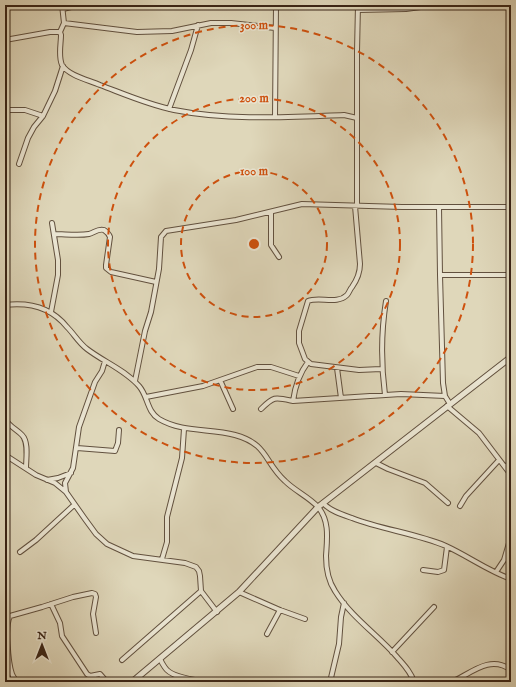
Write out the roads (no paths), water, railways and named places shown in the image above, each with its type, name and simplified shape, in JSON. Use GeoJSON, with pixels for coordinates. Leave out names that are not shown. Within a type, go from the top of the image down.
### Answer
{"type":"FeatureCollection","features":[{"type":"Feature","properties":{"kind":"street"},"geometry":{"type":"LineString","coordinates":[[79,5],[62,7],[64,23],[60,32],[62,35],[60,58],[63,66],[68,71],[82,78],[131,97],[169,109],[209,116],[275,117],[344,115],[357,118]]}},
{"type":"Feature","properties":{"kind":"street"},"geometry":{"type":"LineString","coordinates":[[275,117],[276,5]]}},
{"type":"Feature","properties":{"kind":"street"},"geometry":{"type":"LineString","coordinates":[[381,369],[359,370],[311,364],[308,362],[301,349],[299,331],[308,301],[331,300],[346,296],[357,280],[360,270],[356,206],[358,7],[406,9],[435,5]]}},
{"type":"Feature","properties":{"kind":"street"},"geometry":{"type":"LineString","coordinates":[[64,23],[137,32],[172,31],[194,28],[198,25],[223,23],[275,28]]}},
{"type":"Feature","properties":{"kind":"street"},"geometry":{"type":"LineString","coordinates":[[169,109],[191,50],[198,25]]}},
{"type":"Feature","properties":{"kind":"street"},"geometry":{"type":"LineString","coordinates":[[5,40],[50,32],[60,32]]}},
{"type":"Feature","properties":{"kind":"street"},"geometry":{"type":"LineString","coordinates":[[19,164],[28,138],[34,127],[43,116],[55,91],[63,66]]}},
{"type":"Feature","properties":{"kind":"street"},"geometry":{"type":"LineString","coordinates":[[5,110],[25,110],[43,116]]}},
{"type":"Feature","properties":{"kind":"street"},"geometry":{"type":"LineString","coordinates":[[344,115],[357,111]]}},
{"type":"Feature","properties":{"kind":"street"},"geometry":{"type":"LineString","coordinates":[[135,381],[145,331],[151,312],[161,237],[164,232],[236,220],[302,204],[356,206],[511,207]]}},
{"type":"Feature","properties":{"kind":"street"},"geometry":{"type":"LineString","coordinates":[[440,207],[440,275],[445,396],[448,405],[479,434],[511,475]]}},
{"type":"Feature","properties":{"kind":"street"},"geometry":{"type":"LineString","coordinates":[[271,212],[272,245],[279,257]]}},
{"type":"Feature","properties":{"kind":"street"},"geometry":{"type":"LineString","coordinates":[[51,312],[58,279],[58,260],[52,223]]}},
{"type":"Feature","properties":{"kind":"street"},"geometry":{"type":"LineString","coordinates":[[54,234],[89,234],[97,230],[104,231],[110,237],[106,265],[107,269],[112,272],[156,282]]}},
{"type":"Feature","properties":{"kind":"street"},"geometry":{"type":"LineString","coordinates":[[440,275],[511,276]]}},
{"type":"Feature","properties":{"kind":"street"},"geometry":{"type":"LineString","coordinates":[[31,299],[32,305]]}},
{"type":"Feature","properties":{"kind":"street"},"geometry":{"type":"LineString","coordinates":[[384,395],[381,369],[383,318],[386,301]]}},
{"type":"Feature","properties":{"kind":"street"},"geometry":{"type":"LineString","coordinates":[[5,305],[32,305],[51,312],[62,321],[81,344],[135,381],[144,392],[150,409],[156,417],[165,422],[184,429],[234,435],[256,444],[285,482],[320,505],[364,523],[415,535],[447,547],[511,579]]}},
{"type":"Feature","properties":{"kind":"street"},"geometry":{"type":"LineString","coordinates":[[133,682],[239,592],[320,505],[511,357]]}},
{"type":"Feature","properties":{"kind":"street"},"geometry":{"type":"LineString","coordinates":[[66,492],[65,484],[73,468],[79,426],[95,382],[102,371],[105,361]]}},
{"type":"Feature","properties":{"kind":"street"},"geometry":{"type":"LineString","coordinates":[[293,401],[299,376],[308,362]]}},
{"type":"Feature","properties":{"kind":"street"},"geometry":{"type":"LineString","coordinates":[[146,397],[195,388],[250,369],[265,366],[299,376]]}},
{"type":"Feature","properties":{"kind":"street"},"geometry":{"type":"LineString","coordinates":[[337,368],[341,398]]}},
{"type":"Feature","properties":{"kind":"street"},"geometry":{"type":"LineString","coordinates":[[220,380],[233,409]]}},
{"type":"Feature","properties":{"kind":"street"},"geometry":{"type":"LineString","coordinates":[[261,409],[272,398],[293,401],[401,394],[445,396]]}},
{"type":"Feature","properties":{"kind":"street"},"geometry":{"type":"LineString","coordinates":[[5,419],[12,428],[22,435],[24,439],[26,446],[26,468]]}},
{"type":"Feature","properties":{"kind":"street"},"geometry":{"type":"LineString","coordinates":[[162,559],[167,542],[166,521],[182,458],[184,429]]}},
{"type":"Feature","properties":{"kind":"street"},"geometry":{"type":"LineString","coordinates":[[76,448],[115,451],[118,443],[119,430]]}},
{"type":"Feature","properties":{"kind":"street"},"geometry":{"type":"LineString","coordinates":[[5,455],[66,492],[96,534],[108,544],[133,556],[185,562],[196,567],[199,571],[201,591],[217,612]]}},
{"type":"Feature","properties":{"kind":"street"},"geometry":{"type":"LineString","coordinates":[[460,506],[466,496],[498,460]]}},
{"type":"Feature","properties":{"kind":"street"},"geometry":{"type":"LineString","coordinates":[[505,467],[511,462]]}},
{"type":"Feature","properties":{"kind":"street"},"geometry":{"type":"LineString","coordinates":[[376,463],[426,483],[448,503]]}},
{"type":"Feature","properties":{"kind":"street"},"geometry":{"type":"LineString","coordinates":[[47,480],[71,473]]}},
{"type":"Feature","properties":{"kind":"street"},"geometry":{"type":"LineString","coordinates":[[20,552],[40,537],[74,505]]}},
{"type":"Feature","properties":{"kind":"street"},"geometry":{"type":"LineString","coordinates":[[320,505],[328,533],[326,558],[330,579],[335,591],[344,604],[409,671],[414,682]]}},
{"type":"Feature","properties":{"kind":"street"},"geometry":{"type":"LineString","coordinates":[[496,572],[504,560],[509,543]]}},
{"type":"Feature","properties":{"kind":"street"},"geometry":{"type":"LineString","coordinates":[[423,570],[438,572],[444,570],[447,547]]}},
{"type":"Feature","properties":{"kind":"street"},"geometry":{"type":"LineString","coordinates":[[122,660],[201,591]]}},
{"type":"Feature","properties":{"kind":"street"},"geometry":{"type":"LineString","coordinates":[[17,682],[12,672],[7,650],[7,627],[10,616],[92,592],[96,597],[93,614],[96,633]]}},
{"type":"Feature","properties":{"kind":"street"},"geometry":{"type":"LineString","coordinates":[[239,592],[305,619]]}},
{"type":"Feature","properties":{"kind":"street"},"geometry":{"type":"LineString","coordinates":[[51,604],[60,623],[62,636],[87,674],[90,676],[100,674],[106,682]]}},
{"type":"Feature","properties":{"kind":"street"},"geometry":{"type":"LineString","coordinates":[[330,682],[339,644],[341,617],[344,604]]}},
{"type":"Feature","properties":{"kind":"street"},"geometry":{"type":"LineString","coordinates":[[392,652],[434,607]]}},
{"type":"Feature","properties":{"kind":"street"},"geometry":{"type":"LineString","coordinates":[[267,634],[280,610]]}},
{"type":"Feature","properties":{"kind":"street"},"geometry":{"type":"LineString","coordinates":[[160,659],[166,669],[172,674],[207,682]]}},
{"type":"Feature","properties":{"kind":"street"},"geometry":{"type":"LineString","coordinates":[[452,682],[473,670],[490,663],[508,667],[511,670]]}},
{"type":"Feature","properties":{"kind":"waterway"},"geometry":{"type":"LineString","coordinates":[[5,5],[8,35]]}},
{"type":"Feature","properties":{"kind":"waterway"},"geometry":{"type":"LineString","coordinates":[[440,409],[445,405]]}},
{"type":"Feature","properties":{"kind":"waterway"},"geometry":{"type":"LineString","coordinates":[[385,452],[395,444]]}}]}
